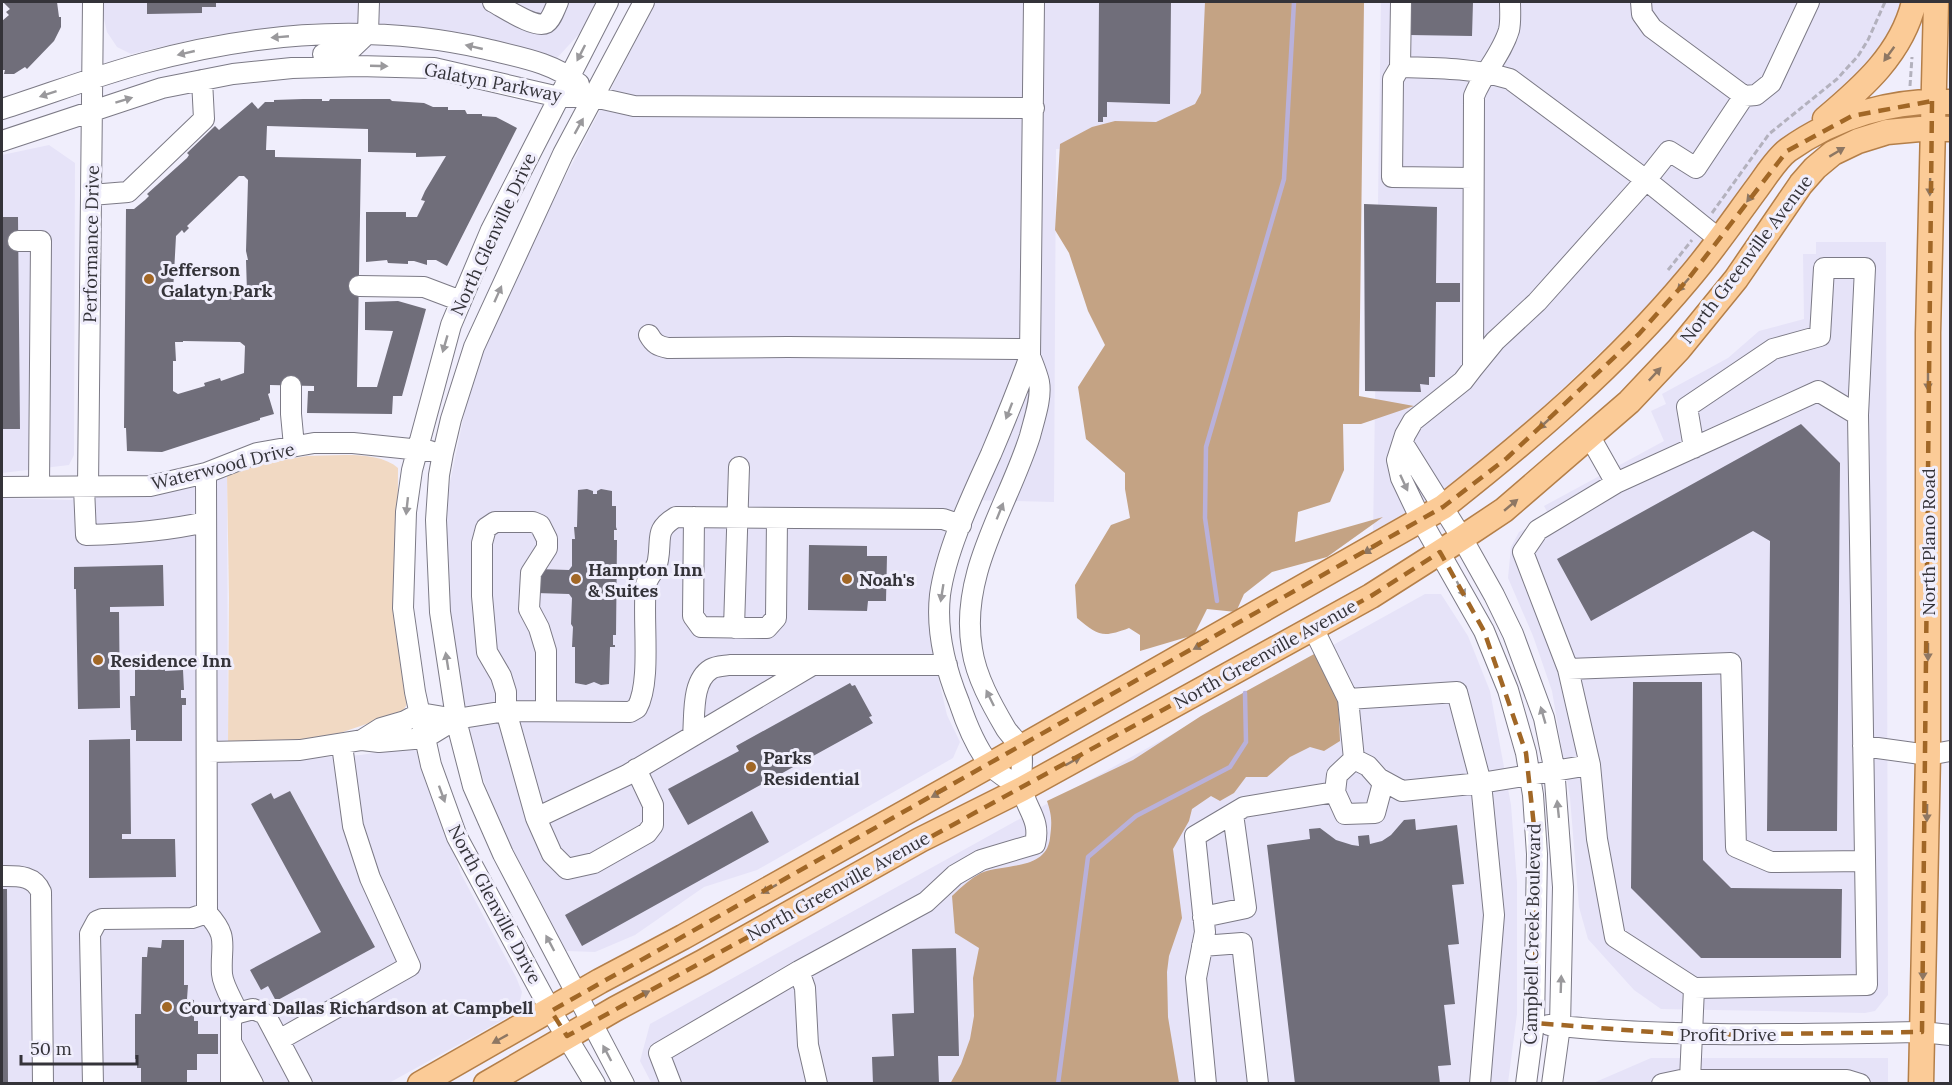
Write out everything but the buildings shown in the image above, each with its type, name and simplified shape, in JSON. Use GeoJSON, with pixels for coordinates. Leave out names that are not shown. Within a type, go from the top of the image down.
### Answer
{"type":"FeatureCollection","features":[{"type":"Feature","properties":{"kind":"main road"},"geometry":{"type":"LineString","coordinates":[[1786,151],[1854,95],[1871,78],[1902,35],[1914,2]]}},
{"type":"Feature","properties":{"kind":"main road","name":"North Plano Road"},"geometry":{"type":"LineString","coordinates":[[1921,1083],[1939,753],[1928,333],[1941,129],[1936,2]]}},
{"type":"Feature","properties":{"kind":"main road","name":"North Greenville Avenue"},"geometry":{"type":"LineString","coordinates":[[420,1083],[990,765],[1443,507],[1507,458],[1572,400],[1639,334],[1689,278],[1711,233],[1786,151],[1821,130],[1852,116],[1875,109],[1941,102]]}},
{"type":"Feature","properties":{"kind":"main road","name":"North Greenville Avenue"},"geometry":{"type":"LineString","coordinates":[[486,1083],[920,840],[1022,789],[1371,596],[1462,538],[1504,510],[1629,402],[1679,348],[1736,279],[1801,184],[1815,168],[1833,153],[1858,141],[1887,132],[1941,129]]}},
{"type":"Feature","properties":{"kind":"main road"},"geometry":{"type":"LineString","coordinates":[[1928,333],[1946,312],[1950,311]]}},
{"type":"Feature","properties":{"kind":"street","name":"Performance Drive"},"geometry":{"type":"LineString","coordinates":[[93,2],[86,535],[143,533],[207,522]]}},
{"type":"Feature","properties":{"kind":"street"},"geometry":{"type":"LineString","coordinates":[[233,74],[293,56],[347,53],[368,33],[369,2]]}},
{"type":"Feature","properties":{"kind":"street"},"geometry":{"type":"LineString","coordinates":[[504,4],[530,22],[542,24],[549,20],[558,2]]}},
{"type":"Feature","properties":{"kind":"street","name":"North Glenville Drive"},"geometry":{"type":"LineString","coordinates":[[595,1083],[551,1011],[457,837],[425,738],[403,608],[406,512],[412,470],[451,325],[490,230],[608,2]]}},
{"type":"Feature","properties":{"kind":"street","name":"North Glenville Drive"},"geometry":{"type":"LineString","coordinates":[[624,1083],[503,854],[473,786],[456,719],[440,612],[436,513],[443,453],[451,419],[474,347],[563,154],[644,2]]}},
{"type":"Feature","properties":{"kind":"street"},"geometry":{"type":"LineString","coordinates":[[671,1083],[659,1053],[799,971],[926,902],[955,875],[981,860],[1035,844],[1036,821],[1022,789],[1020,747],[1007,731],[990,701],[977,670],[969,626],[970,604],[976,578],[985,549],[1024,456],[1033,424],[1039,383],[1030,352],[1034,2]]}},
{"type":"Feature","properties":{"kind":"street"},"geometry":{"type":"LineString","coordinates":[[1401,2],[1400,67],[1393,79],[1392,177],[1473,178]]}},
{"type":"Feature","properties":{"kind":"street"},"geometry":{"type":"LineString","coordinates":[[1473,368],[1474,96],[1485,72],[1494,62],[1509,29],[1510,2]]}},
{"type":"Feature","properties":{"kind":"street"},"geometry":{"type":"LineString","coordinates":[[1641,2],[1642,14],[1652,28],[1744,96],[1756,95],[1771,83],[1809,2]]}},
{"type":"Feature","properties":{"kind":"street","name":"Galatyn Parkway"},"geometry":{"type":"LineString","coordinates":[[2,109],[143,63],[228,44],[323,33],[368,33],[433,39],[531,60],[569,76],[594,97]]}},
{"type":"Feature","properties":{"kind":"street","name":"Galatyn Parkway"},"geometry":{"type":"LineString","coordinates":[[2,141],[162,88],[233,74],[292,68],[347,66],[434,68],[559,97],[594,97]]}},
{"type":"Feature","properties":{"kind":"street"},"geometry":{"type":"LineString","coordinates":[[1400,67],[1454,68],[1485,72],[1510,79],[1646,180],[1711,233]]}},
{"type":"Feature","properties":{"kind":"street"},"geometry":{"type":"LineString","coordinates":[[91,195],[128,192],[204,119],[202,80]]}},
{"type":"Feature","properties":{"kind":"street","name":"Campbell Creek Boulevard"},"geometry":{"type":"LineString","coordinates":[[1526,1083],[1534,1023],[1537,854],[1526,753],[1508,690],[1488,641],[1421,520],[1401,478],[1397,460],[1404,445],[1405,435],[1413,422],[1463,381],[1495,341],[1537,302],[1669,151],[1696,168],[1744,96]]}},
{"type":"Feature","properties":{"kind":"street"},"geometry":{"type":"LineString","coordinates":[[594,97],[634,106],[1034,108]]}},
{"type":"Feature","properties":{"kind":"street"},"geometry":{"type":"LineString","coordinates":[[18,241],[41,241],[39,486]]}},
{"type":"Feature","properties":{"kind":"street"},"geometry":{"type":"LineString","coordinates":[[1694,448],[1687,407],[1773,349],[1820,336],[1824,268],[1865,268],[1858,415],[1867,985],[1694,988],[1615,937],[1597,839],[1590,765],[1568,669],[1523,552],[1538,530],[1616,483],[1694,448],[1818,391],[1858,415]]}},
{"type":"Feature","properties":{"kind":"street"},"geometry":{"type":"LineString","coordinates":[[359,286],[424,287],[461,301]]}},
{"type":"Feature","properties":{"kind":"street"},"geometry":{"type":"LineString","coordinates":[[649,335],[653,343],[668,348],[788,347],[1030,352]]}},
{"type":"Feature","properties":{"kind":"street"},"geometry":{"type":"LineString","coordinates":[[1022,789],[990,765],[966,722],[952,686],[947,665],[940,622],[940,596],[948,563],[962,525],[1030,352]]}},
{"type":"Feature","properties":{"kind":"street"},"geometry":{"type":"LineString","coordinates":[[291,386],[294,446]]}},
{"type":"Feature","properties":{"kind":"street"},"geometry":{"type":"LineString","coordinates":[[1590,437],[1616,483]]}},
{"type":"Feature","properties":{"kind":"street","name":"Waterwood Drive"},"geometry":{"type":"LineString","coordinates":[[2,488],[150,486],[206,473],[257,453],[314,443],[353,443],[417,448],[443,453]]}},
{"type":"Feature","properties":{"kind":"street","name":"Campbell Creek Boulevard"},"geometry":{"type":"LineString","coordinates":[[1404,445],[1462,538],[1499,604],[1530,676],[1544,717],[1555,772],[1563,886],[1560,1026],[1552,1083]]}},
{"type":"Feature","properties":{"kind":"street"},"geometry":{"type":"LineString","coordinates":[[734,628],[739,467]]}},
{"type":"Feature","properties":{"kind":"street"},"geometry":{"type":"LineString","coordinates":[[206,473],[207,913],[219,926],[223,942],[222,976],[238,1013]]}},
{"type":"Feature","properties":{"kind":"street"},"geometry":{"type":"LineString","coordinates":[[208,752],[300,750],[342,745],[362,740],[381,728],[405,721],[420,713],[456,719],[506,711],[630,712],[637,708],[644,689],[646,582],[657,567],[659,535],[662,527],[676,516],[943,519],[962,525]]}},
{"type":"Feature","properties":{"kind":"street"},"geometry":{"type":"LineString","coordinates":[[694,517],[693,616],[701,627],[734,628],[767,628],[776,618],[777,518]]}},
{"type":"Feature","properties":{"kind":"street"},"geometry":{"type":"LineString","coordinates":[[546,711],[546,651],[539,628],[529,609],[531,573],[547,548],[547,539],[540,525],[533,522],[495,522],[486,528],[482,538],[482,596],[487,652],[501,676],[506,692],[506,711],[536,818],[552,854],[567,868],[594,863],[646,833],[653,825],[653,805],[636,769]]}},
{"type":"Feature","properties":{"kind":"street"},"geometry":{"type":"LineString","coordinates":[[1313,628],[1348,699],[1354,759]]}},
{"type":"Feature","properties":{"kind":"street"},"geometry":{"type":"LineString","coordinates":[[1568,669],[1731,663],[1736,847],[1771,862],[1865,861]]}},
{"type":"Feature","properties":{"kind":"street"},"geometry":{"type":"LineString","coordinates":[[693,736],[697,693],[703,676],[712,668],[730,665],[947,665]]}},
{"type":"Feature","properties":{"kind":"street"},"geometry":{"type":"LineString","coordinates":[[536,818],[636,769],[811,666]]}},
{"type":"Feature","properties":{"kind":"street"},"geometry":{"type":"LineString","coordinates":[[1348,699],[1457,692],[1481,783],[1494,915],[1480,1083]]}},
{"type":"Feature","properties":{"kind":"street"},"geometry":{"type":"LineString","coordinates":[[362,740],[379,742],[425,738],[456,719]]}},
{"type":"Feature","properties":{"kind":"street"},"geometry":{"type":"LineString","coordinates":[[279,1040],[410,966],[370,878],[353,826],[342,745]]}},
{"type":"Feature","properties":{"kind":"street"},"geometry":{"type":"LineString","coordinates":[[1863,746],[1939,753]]}},
{"type":"Feature","properties":{"kind":"street"},"geometry":{"type":"LineString","coordinates":[[1354,759],[1368,766],[1383,783],[1375,813],[1345,814],[1335,792],[1336,775],[1354,759]]}},
{"type":"Feature","properties":{"kind":"street"},"geometry":{"type":"LineString","coordinates":[[1380,779],[1402,791],[1481,783],[1590,765]]}},
{"type":"Feature","properties":{"kind":"street"},"geometry":{"type":"LineString","coordinates":[[1206,1083],[1196,978],[1205,932],[1195,836],[1244,807],[1335,792]]}},
{"type":"Feature","properties":{"kind":"street"},"geometry":{"type":"LineString","coordinates":[[1203,917],[1246,908],[1233,814]]}},
{"type":"Feature","properties":{"kind":"street"},"geometry":{"type":"LineString","coordinates":[[2,876],[22,876],[30,879],[41,892],[42,1083]]}},
{"type":"Feature","properties":{"kind":"street"},"geometry":{"type":"LineString","coordinates":[[93,1083],[90,934],[93,926],[102,919],[192,918],[207,913]]}},
{"type":"Feature","properties":{"kind":"street"},"geometry":{"type":"LineString","coordinates":[[1202,946],[1242,943],[1258,1083]]}},
{"type":"Feature","properties":{"kind":"street"},"geometry":{"type":"LineString","coordinates":[[799,971],[805,988],[808,1045],[818,1083]]}},
{"type":"Feature","properties":{"kind":"street"},"geometry":{"type":"LineString","coordinates":[[1690,1080],[1694,988]]}},
{"type":"Feature","properties":{"kind":"street"},"geometry":{"type":"LineString","coordinates":[[231,1083],[231,1018],[238,1013],[253,1009],[265,1014],[302,1083]]}},
{"type":"Feature","properties":{"kind":"street","name":"Profit Drive"},"geometry":{"type":"LineString","coordinates":[[1534,1023],[1601,1031],[1691,1035],[1922,1032],[1950,1035]]}},
{"type":"Feature","properties":{"kind":"street"},"geometry":{"type":"LineString","coordinates":[[231,1042],[253,1083]]}},
{"type":"Feature","properties":{"kind":"street"},"geometry":{"type":"LineString","coordinates":[[1662,1083],[1690,1080],[1847,1080],[1860,1083]]}},
{"type":"Feature","properties":{"kind":"path"},"geometry":{"type":"LineString","coordinates":[[1664,277],[1672,263],[1711,233],[1769,134],[1837,79],[1852,62],[1868,40],[1885,2]]}},
{"type":"Feature","properties":{"kind":"path"},"geometry":{"type":"LineString","coordinates":[[1910,88],[1912,50]]}},
{"type":"Feature","properties":{"kind":"highlighted area"},"geometry":{"type":"Polygon","coordinates":[[[1932,101],[1922,1032],[1691,1035],[1534,1023],[1537,854],[1526,753],[1484,631],[1440,552],[1371,596],[567,1036],[551,1011],[1443,507],[1507,458],[1639,334],[1689,278],[1787,151],[1852,116],[1932,101]]]}},
{"type":"Feature","properties":{"kind":"shaded area"},"geometry":{"type":"Polygon","coordinates":[[[103,2],[597,2],[581,32],[556,59],[420,28],[314,23],[208,36],[131,54],[117,47],[107,32],[103,2]]]}},
{"type":"Feature","properties":{"kind":"shaded area"},"geometry":{"type":"Polygon","coordinates":[[[656,2],[1218,2],[1193,141],[1056,149],[1054,502],[970,500],[934,582],[931,646],[947,715],[960,742],[953,758],[757,870],[704,887],[635,935],[595,952],[566,951],[505,838],[469,740],[445,605],[448,492],[471,381],[513,278],[656,2]]]}},
{"type":"Feature","properties":{"kind":"shaded area"},"geometry":{"type":"Polygon","coordinates":[[[1205,2],[1364,2],[1359,396],[1414,406],[1361,424],[1343,424],[1344,470],[1330,502],[1298,512],[1295,542],[1383,517],[1327,557],[1272,572],[1244,594],[1236,612],[1207,609],[1194,635],[1140,651],[1140,635],[1129,628],[1101,634],[1090,629],[1077,618],[1075,585],[1111,525],[1130,518],[1125,473],[1086,439],[1078,387],[1105,345],[1088,311],[1069,253],[1055,230],[1060,144],[1092,127],[1115,121],[1156,122],[1195,104],[1201,93],[1205,2]]]}},
{"type":"Feature","properties":{"kind":"shaded area"},"geometry":{"type":"Polygon","coordinates":[[[1381,2],[1909,2],[1908,18],[1832,103],[1767,164],[1686,271],[1537,413],[1446,489],[1373,537],[1381,2]]]}},
{"type":"Feature","properties":{"kind":"shaded area"},"geometry":{"type":"Polygon","coordinates":[[[49,145],[75,163],[74,455],[69,465],[2,473],[2,155],[49,145]]]}},
{"type":"Feature","properties":{"kind":"shaded area"},"geometry":{"type":"Polygon","coordinates":[[[1816,242],[1886,242],[1888,995],[1875,1011],[1865,1013],[1661,1009],[1634,990],[1588,939],[1579,907],[1570,798],[1552,691],[1533,636],[1508,578],[1511,547],[1519,532],[1550,517],[1544,506],[1664,441],[1651,411],[1666,404],[1662,394],[1728,358],[1759,331],[1804,319],[1803,254],[1816,254],[1816,242]]]}},
{"type":"Feature","properties":{"kind":"shaded area"},"geometry":{"type":"Polygon","coordinates":[[[307,456],[368,456],[389,462],[398,468],[397,610],[408,698],[406,706],[402,712],[328,737],[296,742],[228,742],[227,475],[259,464],[307,456]]]}},
{"type":"Feature","properties":{"kind":"shaded area"},"geometry":{"type":"Polygon","coordinates":[[[227,475],[228,742],[232,763],[361,755],[407,747],[417,751],[422,757],[461,874],[522,992],[519,1006],[512,1015],[389,1083],[2,1084],[2,498],[71,500],[227,475]]]}},
{"type":"Feature","properties":{"kind":"shaded area"},"geometry":{"type":"Polygon","coordinates":[[[1425,594],[1441,594],[1468,636],[1490,691],[1511,805],[1517,882],[1517,1014],[1508,1083],[652,1084],[640,1061],[650,1024],[1425,594]]]}},
{"type":"Feature","properties":{"kind":"shaded area"},"geometry":{"type":"Polygon","coordinates":[[[1316,653],[1338,695],[1340,741],[1324,751],[1310,747],[1290,757],[1267,777],[1246,777],[1234,793],[1220,801],[1211,796],[1192,809],[1189,821],[1173,849],[1182,918],[1169,956],[1168,1017],[1179,1083],[950,1084],[961,1064],[970,1039],[974,1016],[973,978],[979,948],[955,933],[952,896],[981,873],[1023,864],[1041,856],[1047,849],[1051,832],[1051,815],[1047,801],[1133,760],[1201,716],[1316,653]]]}},
{"type":"Feature","properties":{"kind":"shaded area"},"geometry":{"type":"Polygon","coordinates":[[[1651,1058],[1888,1058],[1888,1083],[1591,1084],[1651,1058]]]}},
{"type":"Feature","properties":{"kind":"waterway"},"geometry":{"type":"LineString","coordinates":[[1217,601],[1205,518],[1206,447],[1284,179],[1294,2]]}},
{"type":"Feature","properties":{"kind":"waterway"},"geometry":{"type":"LineString","coordinates":[[1058,1084],[1088,857],[1136,816],[1230,767],[1246,742],[1245,693]]}},
{"type":"Feature","properties":{"kind":"place","name":"Jefferson Galatyn Park"},"geometry":{"type":"Point","coordinates":[149,279]}},
{"type":"Feature","properties":{"kind":"place","name":"Hampton Inn & Suites"},"geometry":{"type":"Point","coordinates":[576,579]}},
{"type":"Feature","properties":{"kind":"place","name":"Noah's"},"geometry":{"type":"Point","coordinates":[847,579]}},
{"type":"Feature","properties":{"kind":"place","name":"Residence Inn"},"geometry":{"type":"Point","coordinates":[98,660]}},
{"type":"Feature","properties":{"kind":"place","name":"Parks Residential"},"geometry":{"type":"Point","coordinates":[751,767]}},
{"type":"Feature","properties":{"kind":"place","name":"Courtyard Dallas Richardson at Campbell"},"geometry":{"type":"Point","coordinates":[167,1007]}}]}
